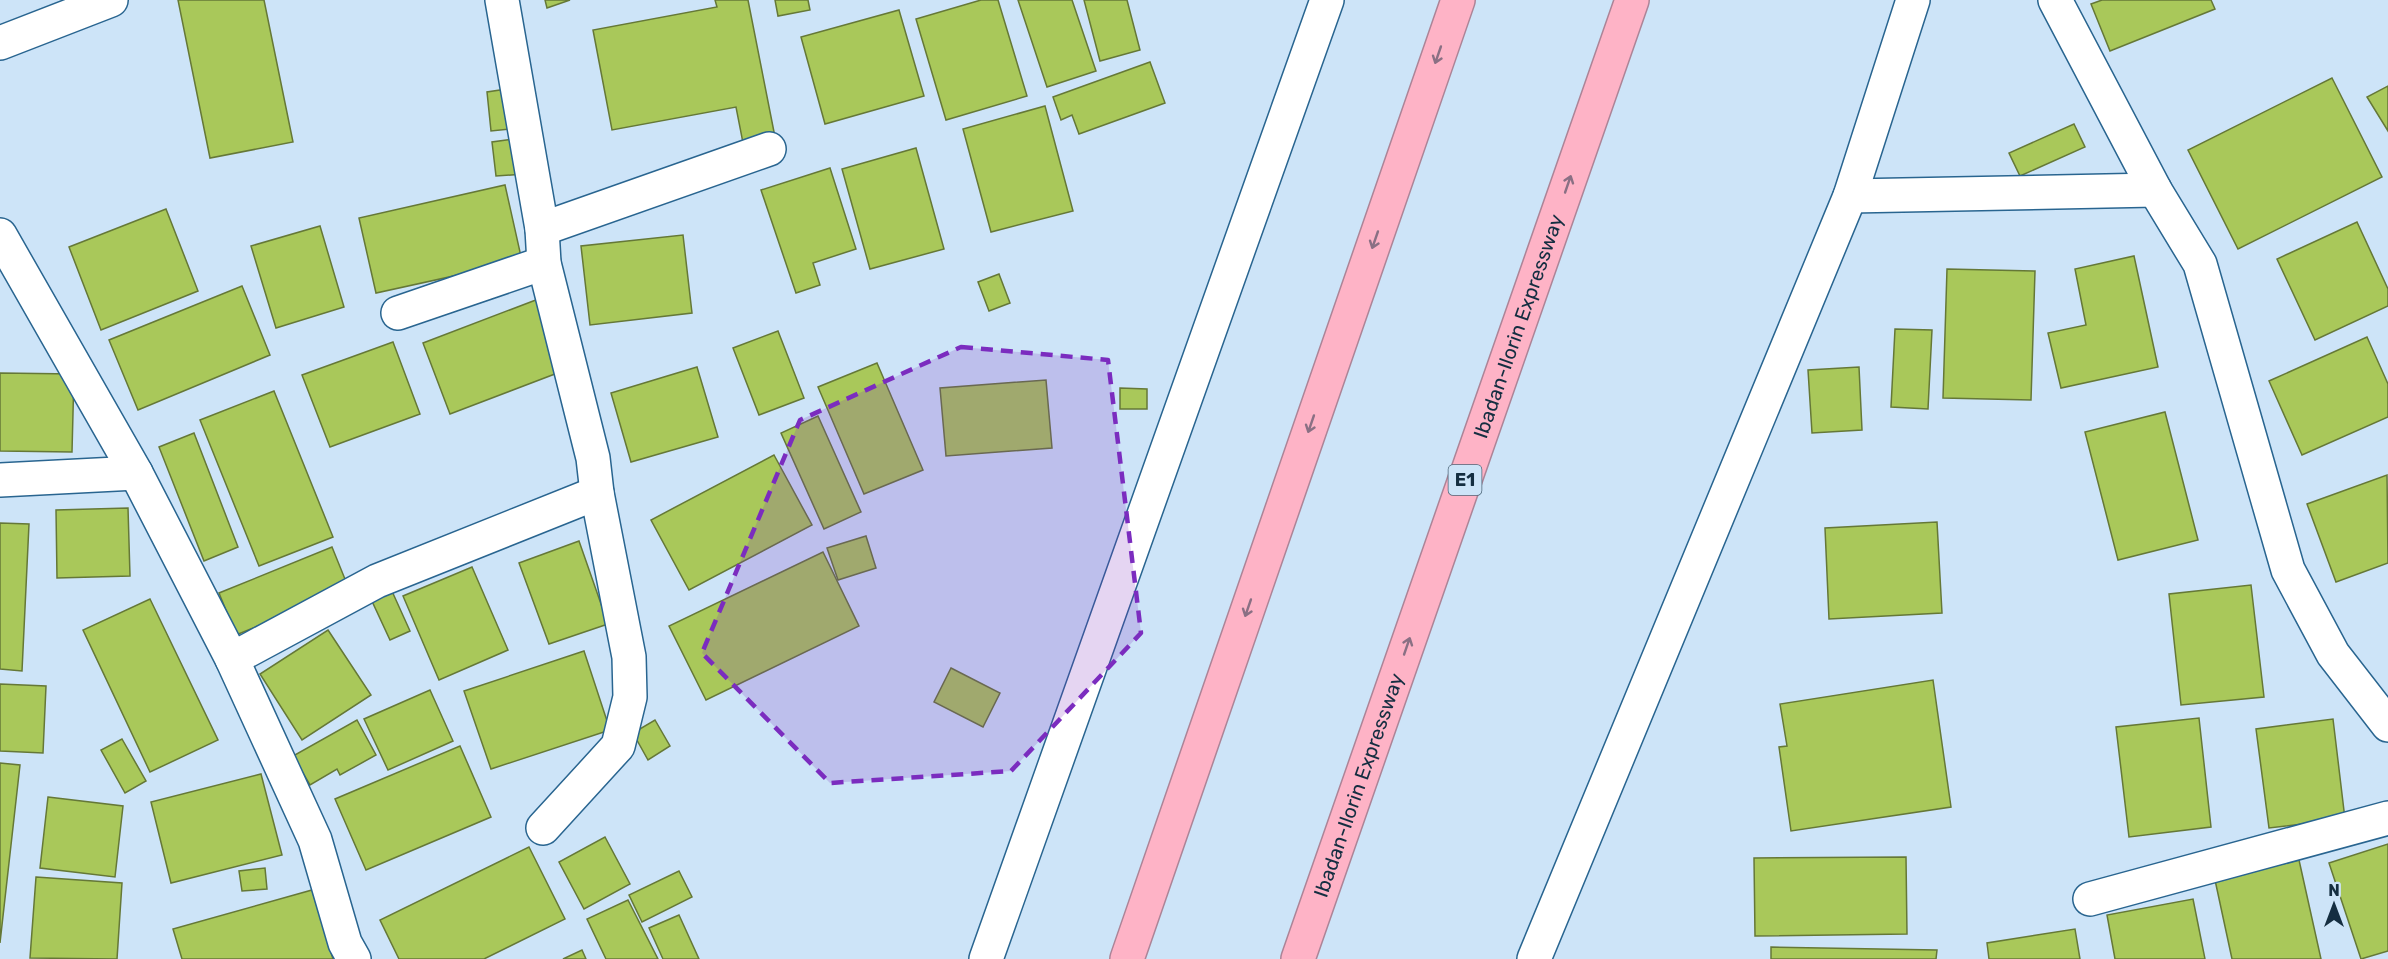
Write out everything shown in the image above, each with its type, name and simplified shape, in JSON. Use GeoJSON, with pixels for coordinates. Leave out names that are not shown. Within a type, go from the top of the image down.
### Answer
{"type":"FeatureCollection","features":[{"type":"Feature","properties":{"kind":"highway"},"geometry":{"type":"LineString","coordinates":[[1127,959],[1458,0]]}},
{"type":"Feature","properties":{"kind":"highway","name":"Ibadan-Ilorin Expressway"},"geometry":{"type":"LineString","coordinates":[[1298,959],[1632,0]]}},
{"type":"Feature","properties":{"kind":"street"},"geometry":{"type":"LineString","coordinates":[[0,42],[111,0]]}},
{"type":"Feature","properties":{"kind":"street"},"geometry":{"type":"LineString","coordinates":[[502,0],[542,229],[544,263],[593,458],[597,494],[629,657],[630,697],[618,746],[543,828]]}},
{"type":"Feature","properties":{"kind":"street"},"geometry":{"type":"LineString","coordinates":[[986,959],[1327,0]]}},
{"type":"Feature","properties":{"kind":"street"},"geometry":{"type":"LineString","coordinates":[[1534,959],[1850,196],[1913,0]]}},
{"type":"Feature","properties":{"kind":"street"},"geometry":{"type":"LineString","coordinates":[[2055,0],[2155,190],[2200,264],[2289,570],[2333,654],[2388,725]]}},
{"type":"Feature","properties":{"kind":"street"},"geometry":{"type":"LineString","coordinates":[[542,229],[768,149]]}},
{"type":"Feature","properties":{"kind":"street"},"geometry":{"type":"LineString","coordinates":[[1850,196],[2155,190]]}},
{"type":"Feature","properties":{"kind":"street"},"geometry":{"type":"LineString","coordinates":[[0,235],[136,473],[232,659],[315,840],[345,943],[354,959]]}},
{"type":"Feature","properties":{"kind":"street"},"geometry":{"type":"LineString","coordinates":[[398,313],[544,263]]}},
{"type":"Feature","properties":{"kind":"street"},"geometry":{"type":"LineString","coordinates":[[0,480],[136,473]]}},
{"type":"Feature","properties":{"kind":"street"},"geometry":{"type":"LineString","coordinates":[[232,659],[377,581],[597,494]]}},
{"type":"Feature","properties":{"kind":"street"},"geometry":{"type":"LineString","coordinates":[[2090,899],[2388,818]]}},
{"type":"Feature","properties":{"kind":"highlighted area"},"geometry":{"type":"Polygon","coordinates":[[[961,347],[1108,360],[1141,633],[1011,771],[830,783],[702,653],[800,420],[961,347]]]}},
{"type":"Feature","properties":{"kind":"building"},"geometry":{"type":"Polygon","coordinates":[[[178,0],[264,0],[293,142],[210,158],[178,0]]]}},
{"type":"Feature","properties":{"kind":"building"},"geometry":{"type":"Polygon","coordinates":[[[545,0],[570,0],[547,8],[545,0]]]}},
{"type":"Feature","properties":{"kind":"building"},"geometry":{"type":"Polygon","coordinates":[[[715,0],[748,0],[775,137],[743,143],[736,107],[612,130],[593,30],[717,7],[715,0]]]}},
{"type":"Feature","properties":{"kind":"building"},"geometry":{"type":"Polygon","coordinates":[[[775,0],[808,0],[810,10],[778,16],[775,0]]]}},
{"type":"Feature","properties":{"kind":"building"},"geometry":{"type":"Polygon","coordinates":[[[981,0],[998,0],[1027,96],[946,120],[916,19],[981,0]]]}},
{"type":"Feature","properties":{"kind":"building"},"geometry":{"type":"Polygon","coordinates":[[[1018,0],[1072,0],[1096,71],[1047,87],[1018,0]]]}},
{"type":"Feature","properties":{"kind":"building"},"geometry":{"type":"Polygon","coordinates":[[[1084,0],[1127,0],[1140,50],[1100,61],[1084,0]]]}},
{"type":"Feature","properties":{"kind":"building"},"geometry":{"type":"Polygon","coordinates":[[[2102,0],[2211,0],[2215,9],[2110,51],[2091,4],[2102,0]]]}},
{"type":"Feature","properties":{"kind":"building"},"geometry":{"type":"Polygon","coordinates":[[[899,10],[924,96],[825,124],[801,37],[899,10]]]}},
{"type":"Feature","properties":{"kind":"building"},"geometry":{"type":"Polygon","coordinates":[[[1150,62],[1165,103],[1079,134],[1072,115],[1061,120],[1053,97],[1150,62]]]}},
{"type":"Feature","properties":{"kind":"building"},"geometry":{"type":"Polygon","coordinates":[[[2332,78],[2382,177],[2238,249],[2188,150],[2332,78]]]}},
{"type":"Feature","properties":{"kind":"building"},"geometry":{"type":"Polygon","coordinates":[[[2388,86],[2388,131],[2367,97],[2388,86]]]}},
{"type":"Feature","properties":{"kind":"building"},"geometry":{"type":"Polygon","coordinates":[[[513,88],[518,128],[491,131],[487,92],[513,88]]]}},
{"type":"Feature","properties":{"kind":"building"},"geometry":{"type":"Polygon","coordinates":[[[1045,106],[1073,211],[991,232],[963,129],[1045,106]]]}},
{"type":"Feature","properties":{"kind":"building"},"geometry":{"type":"Polygon","coordinates":[[[2074,124],[2085,147],[2020,176],[2009,153],[2074,124]]]}},
{"type":"Feature","properties":{"kind":"building"},"geometry":{"type":"Polygon","coordinates":[[[520,138],[524,174],[496,176],[492,142],[520,138]]]}},
{"type":"Feature","properties":{"kind":"building"},"geometry":{"type":"Polygon","coordinates":[[[916,148],[944,249],[870,269],[842,169],[916,148]]]}},
{"type":"Feature","properties":{"kind":"building"},"geometry":{"type":"Polygon","coordinates":[[[830,168],[856,249],[813,263],[820,285],[796,293],[761,190],[830,168]]]}},
{"type":"Feature","properties":{"kind":"building"},"geometry":{"type":"Polygon","coordinates":[[[505,185],[522,261],[376,293],[359,218],[505,185]]]}},
{"type":"Feature","properties":{"kind":"building"},"geometry":{"type":"Polygon","coordinates":[[[166,209],[198,291],[101,330],[69,247],[166,209]]]}},
{"type":"Feature","properties":{"kind":"building"},"geometry":{"type":"Polygon","coordinates":[[[2357,222],[2388,289],[2388,306],[2315,340],[2277,259],[2357,222]]]}},
{"type":"Feature","properties":{"kind":"building"},"geometry":{"type":"Polygon","coordinates":[[[320,226],[344,307],[276,328],[251,246],[320,226]]]}},
{"type":"Feature","properties":{"kind":"building"},"geometry":{"type":"Polygon","coordinates":[[[683,235],[692,313],[590,325],[581,246],[683,235]]]}},
{"type":"Feature","properties":{"kind":"building"},"geometry":{"type":"Polygon","coordinates":[[[2134,256],[2158,367],[2061,388],[2048,333],[2086,325],[2075,269],[2134,256]]]}},
{"type":"Feature","properties":{"kind":"building"},"geometry":{"type":"Polygon","coordinates":[[[1947,269],[2035,271],[2031,400],[1943,398],[1947,269]]]}},
{"type":"Feature","properties":{"kind":"building"},"geometry":{"type":"Polygon","coordinates":[[[999,274],[1010,303],[989,311],[978,282],[999,274]]]}},
{"type":"Feature","properties":{"kind":"building"},"geometry":{"type":"Polygon","coordinates":[[[242,286],[270,355],[138,410],[109,340],[242,286]]]}},
{"type":"Feature","properties":{"kind":"building"},"geometry":{"type":"Polygon","coordinates":[[[541,298],[568,369],[450,414],[423,343],[541,298]]]}},
{"type":"Feature","properties":{"kind":"building"},"geometry":{"type":"Polygon","coordinates":[[[1895,329],[1932,330],[1928,409],[1891,407],[1895,329]]]}},
{"type":"Feature","properties":{"kind":"building"},"geometry":{"type":"Polygon","coordinates":[[[778,331],[804,398],[759,415],[733,348],[778,331]]]}},
{"type":"Feature","properties":{"kind":"building"},"geometry":{"type":"Polygon","coordinates":[[[2367,337],[2388,384],[2388,417],[2302,455],[2269,381],[2367,337]]]}},
{"type":"Feature","properties":{"kind":"building"},"geometry":{"type":"Polygon","coordinates":[[[393,342],[420,414],[330,447],[302,375],[393,342]]]}},
{"type":"Feature","properties":{"kind":"building"},"geometry":{"type":"Polygon","coordinates":[[[877,363],[923,470],[864,494],[818,387],[877,363]]]}},
{"type":"Feature","properties":{"kind":"building"},"geometry":{"type":"Polygon","coordinates":[[[697,367],[718,437],[631,462],[611,393],[697,367]]]}},
{"type":"Feature","properties":{"kind":"building"},"geometry":{"type":"Polygon","coordinates":[[[1859,367],[1862,430],[1812,433],[1808,370],[1859,367]]]}},
{"type":"Feature","properties":{"kind":"building"},"geometry":{"type":"Polygon","coordinates":[[[0,373],[74,374],[72,452],[0,451],[0,373]]]}},
{"type":"Feature","properties":{"kind":"building"},"geometry":{"type":"Polygon","coordinates":[[[1046,380],[1052,448],[946,456],[940,388],[1046,380]]]}},
{"type":"Feature","properties":{"kind":"building"},"geometry":{"type":"Polygon","coordinates":[[[1120,388],[1147,389],[1147,409],[1120,409],[1120,388]]]}},
{"type":"Feature","properties":{"kind":"building"},"geometry":{"type":"Polygon","coordinates":[[[274,391],[333,537],[259,566],[200,420],[274,391]]]}},
{"type":"Feature","properties":{"kind":"building"},"geometry":{"type":"Polygon","coordinates":[[[2165,412],[2198,540],[2118,560],[2085,432],[2165,412]]]}},
{"type":"Feature","properties":{"kind":"building"},"geometry":{"type":"Polygon","coordinates":[[[818,416],[861,512],[824,529],[781,433],[818,416]]]}},
{"type":"Feature","properties":{"kind":"building"},"geometry":{"type":"Polygon","coordinates":[[[194,433],[238,547],[204,561],[159,447],[194,433]]]}},
{"type":"Feature","properties":{"kind":"building"},"geometry":{"type":"Polygon","coordinates":[[[774,455],[812,525],[689,590],[651,520],[774,455]]]}},
{"type":"Feature","properties":{"kind":"building"},"geometry":{"type":"Polygon","coordinates":[[[2387,475],[2388,563],[2336,582],[2307,504],[2387,475]]]}},
{"type":"Feature","properties":{"kind":"building"},"geometry":{"type":"Polygon","coordinates":[[[128,508],[130,576],[57,578],[56,510],[128,508]]]}},
{"type":"Feature","properties":{"kind":"building"},"geometry":{"type":"Polygon","coordinates":[[[1937,522],[1942,613],[1829,619],[1825,528],[1937,522]]]}},
{"type":"Feature","properties":{"kind":"building"},"geometry":{"type":"Polygon","coordinates":[[[0,523],[29,524],[22,671],[0,669],[0,523]]]}},
{"type":"Feature","properties":{"kind":"building"},"geometry":{"type":"Polygon","coordinates":[[[866,536],[876,568],[838,580],[827,548],[866,536]]]}},
{"type":"Feature","properties":{"kind":"building"},"geometry":{"type":"Polygon","coordinates":[[[579,541],[608,624],[549,644],[519,563],[579,541]]]}},
{"type":"Feature","properties":{"kind":"building"},"geometry":{"type":"Polygon","coordinates":[[[332,547],[349,589],[236,635],[219,593],[332,547]]]}},
{"type":"Feature","properties":{"kind":"building"},"geometry":{"type":"Polygon","coordinates":[[[823,552],[859,626],[706,700],[669,626],[823,552]]]}},
{"type":"Feature","properties":{"kind":"building"},"geometry":{"type":"Polygon","coordinates":[[[472,567],[508,650],[439,680],[403,596],[472,567]]]}},
{"type":"Feature","properties":{"kind":"building"},"geometry":{"type":"Polygon","coordinates":[[[2251,585],[2264,697],[2181,705],[2169,594],[2251,585]]]}},
{"type":"Feature","properties":{"kind":"building"},"geometry":{"type":"Polygon","coordinates":[[[391,589],[410,631],[390,640],[371,599],[391,589]]]}},
{"type":"Feature","properties":{"kind":"building"},"geometry":{"type":"Polygon","coordinates":[[[150,599],[218,740],[150,772],[83,630],[150,599]]]}},
{"type":"Feature","properties":{"kind":"building"},"geometry":{"type":"Polygon","coordinates":[[[328,630],[371,695],[302,740],[260,674],[328,630]]]}},
{"type":"Feature","properties":{"kind":"building"},"geometry":{"type":"Polygon","coordinates":[[[584,651],[610,730],[491,769],[464,691],[584,651]]]}},
{"type":"Feature","properties":{"kind":"building"},"geometry":{"type":"Polygon","coordinates":[[[951,668],[1000,693],[983,727],[934,702],[951,668]]]}},
{"type":"Feature","properties":{"kind":"building"},"geometry":{"type":"Polygon","coordinates":[[[1933,680],[1951,807],[1791,831],[1779,747],[1787,746],[1780,704],[1933,680]]]}},
{"type":"Feature","properties":{"kind":"building"},"geometry":{"type":"Polygon","coordinates":[[[0,684],[46,686],[43,753],[0,751],[0,684]]]}},
{"type":"Feature","properties":{"kind":"building"},"geometry":{"type":"Polygon","coordinates":[[[430,690],[453,741],[388,770],[364,719],[430,690]]]}},
{"type":"Feature","properties":{"kind":"building"},"geometry":{"type":"Polygon","coordinates":[[[2199,718],[2211,827],[2129,837],[2116,727],[2199,718]]]}},
{"type":"Feature","properties":{"kind":"building"},"geometry":{"type":"Polygon","coordinates":[[[2333,719],[2345,819],[2269,828],[2256,729],[2333,719]]]}},
{"type":"Feature","properties":{"kind":"building"},"geometry":{"type":"Polygon","coordinates":[[[357,720],[376,755],[340,775],[337,769],[310,785],[293,756],[357,720]]]}},
{"type":"Feature","properties":{"kind":"building"},"geometry":{"type":"Polygon","coordinates":[[[655,720],[670,746],[648,760],[633,733],[655,720]]]}},
{"type":"Feature","properties":{"kind":"building"},"geometry":{"type":"Polygon","coordinates":[[[122,739],[146,781],[125,793],[101,750],[122,739]]]}},
{"type":"Feature","properties":{"kind":"building"},"geometry":{"type":"Polygon","coordinates":[[[460,746],[491,817],[366,870],[335,799],[460,746]]]}},
{"type":"Feature","properties":{"kind":"building"},"geometry":{"type":"Polygon","coordinates":[[[0,763],[20,765],[0,943],[0,763]]]}},
{"type":"Feature","properties":{"kind":"building"},"geometry":{"type":"Polygon","coordinates":[[[261,774],[282,855],[171,883],[151,802],[261,774]]]}},
{"type":"Feature","properties":{"kind":"building"},"geometry":{"type":"Polygon","coordinates":[[[48,797],[123,806],[115,877],[40,868],[48,797]]]}},
{"type":"Feature","properties":{"kind":"building"},"geometry":{"type":"Polygon","coordinates":[[[605,837],[630,884],[584,909],[559,862],[605,837]]]}},
{"type":"Feature","properties":{"kind":"building"},"geometry":{"type":"Polygon","coordinates":[[[2388,844],[2388,951],[2361,959],[2329,863],[2388,844]]]}},
{"type":"Feature","properties":{"kind":"building"},"geometry":{"type":"Polygon","coordinates":[[[529,847],[565,919],[484,959],[399,959],[380,920],[529,847]]]}},
{"type":"Feature","properties":{"kind":"building"},"geometry":{"type":"Polygon","coordinates":[[[1906,857],[1907,934],[1755,936],[1754,858],[1906,857]]]}},
{"type":"Feature","properties":{"kind":"building"},"geometry":{"type":"Polygon","coordinates":[[[2299,860],[2321,959],[2232,959],[2215,880],[2299,860]]]}},
{"type":"Feature","properties":{"kind":"building"},"geometry":{"type":"Polygon","coordinates":[[[265,868],[267,889],[242,891],[239,871],[265,868]]]}},
{"type":"Feature","properties":{"kind":"building"},"geometry":{"type":"Polygon","coordinates":[[[679,871],[692,897],[642,922],[629,895],[679,871]]]}},
{"type":"Feature","properties":{"kind":"building"},"geometry":{"type":"Polygon","coordinates":[[[36,877],[122,883],[117,959],[30,958],[36,877]]]}},
{"type":"Feature","properties":{"kind":"building"},"geometry":{"type":"Polygon","coordinates":[[[312,890],[333,959],[182,959],[173,929],[312,890]]]}},
{"type":"Feature","properties":{"kind":"building"},"geometry":{"type":"Polygon","coordinates":[[[2193,899],[2205,959],[2115,959],[2107,915],[2193,899]]]}},
{"type":"Feature","properties":{"kind":"building"},"geometry":{"type":"Polygon","coordinates":[[[628,900],[658,959],[606,959],[587,919],[628,900]]]}},
{"type":"Feature","properties":{"kind":"building"},"geometry":{"type":"Polygon","coordinates":[[[679,915],[699,959],[663,959],[649,928],[679,915]]]}},
{"type":"Feature","properties":{"kind":"building"},"geometry":{"type":"Polygon","coordinates":[[[2075,929],[2080,959],[1989,959],[1987,943],[2075,929]]]}},
{"type":"Feature","properties":{"kind":"building"},"geometry":{"type":"Polygon","coordinates":[[[1771,947],[1937,950],[1936,959],[1771,959],[1771,947]]]}},
{"type":"Feature","properties":{"kind":"building"},"geometry":{"type":"Polygon","coordinates":[[[582,950],[586,959],[563,959],[582,950]]]}}]}
